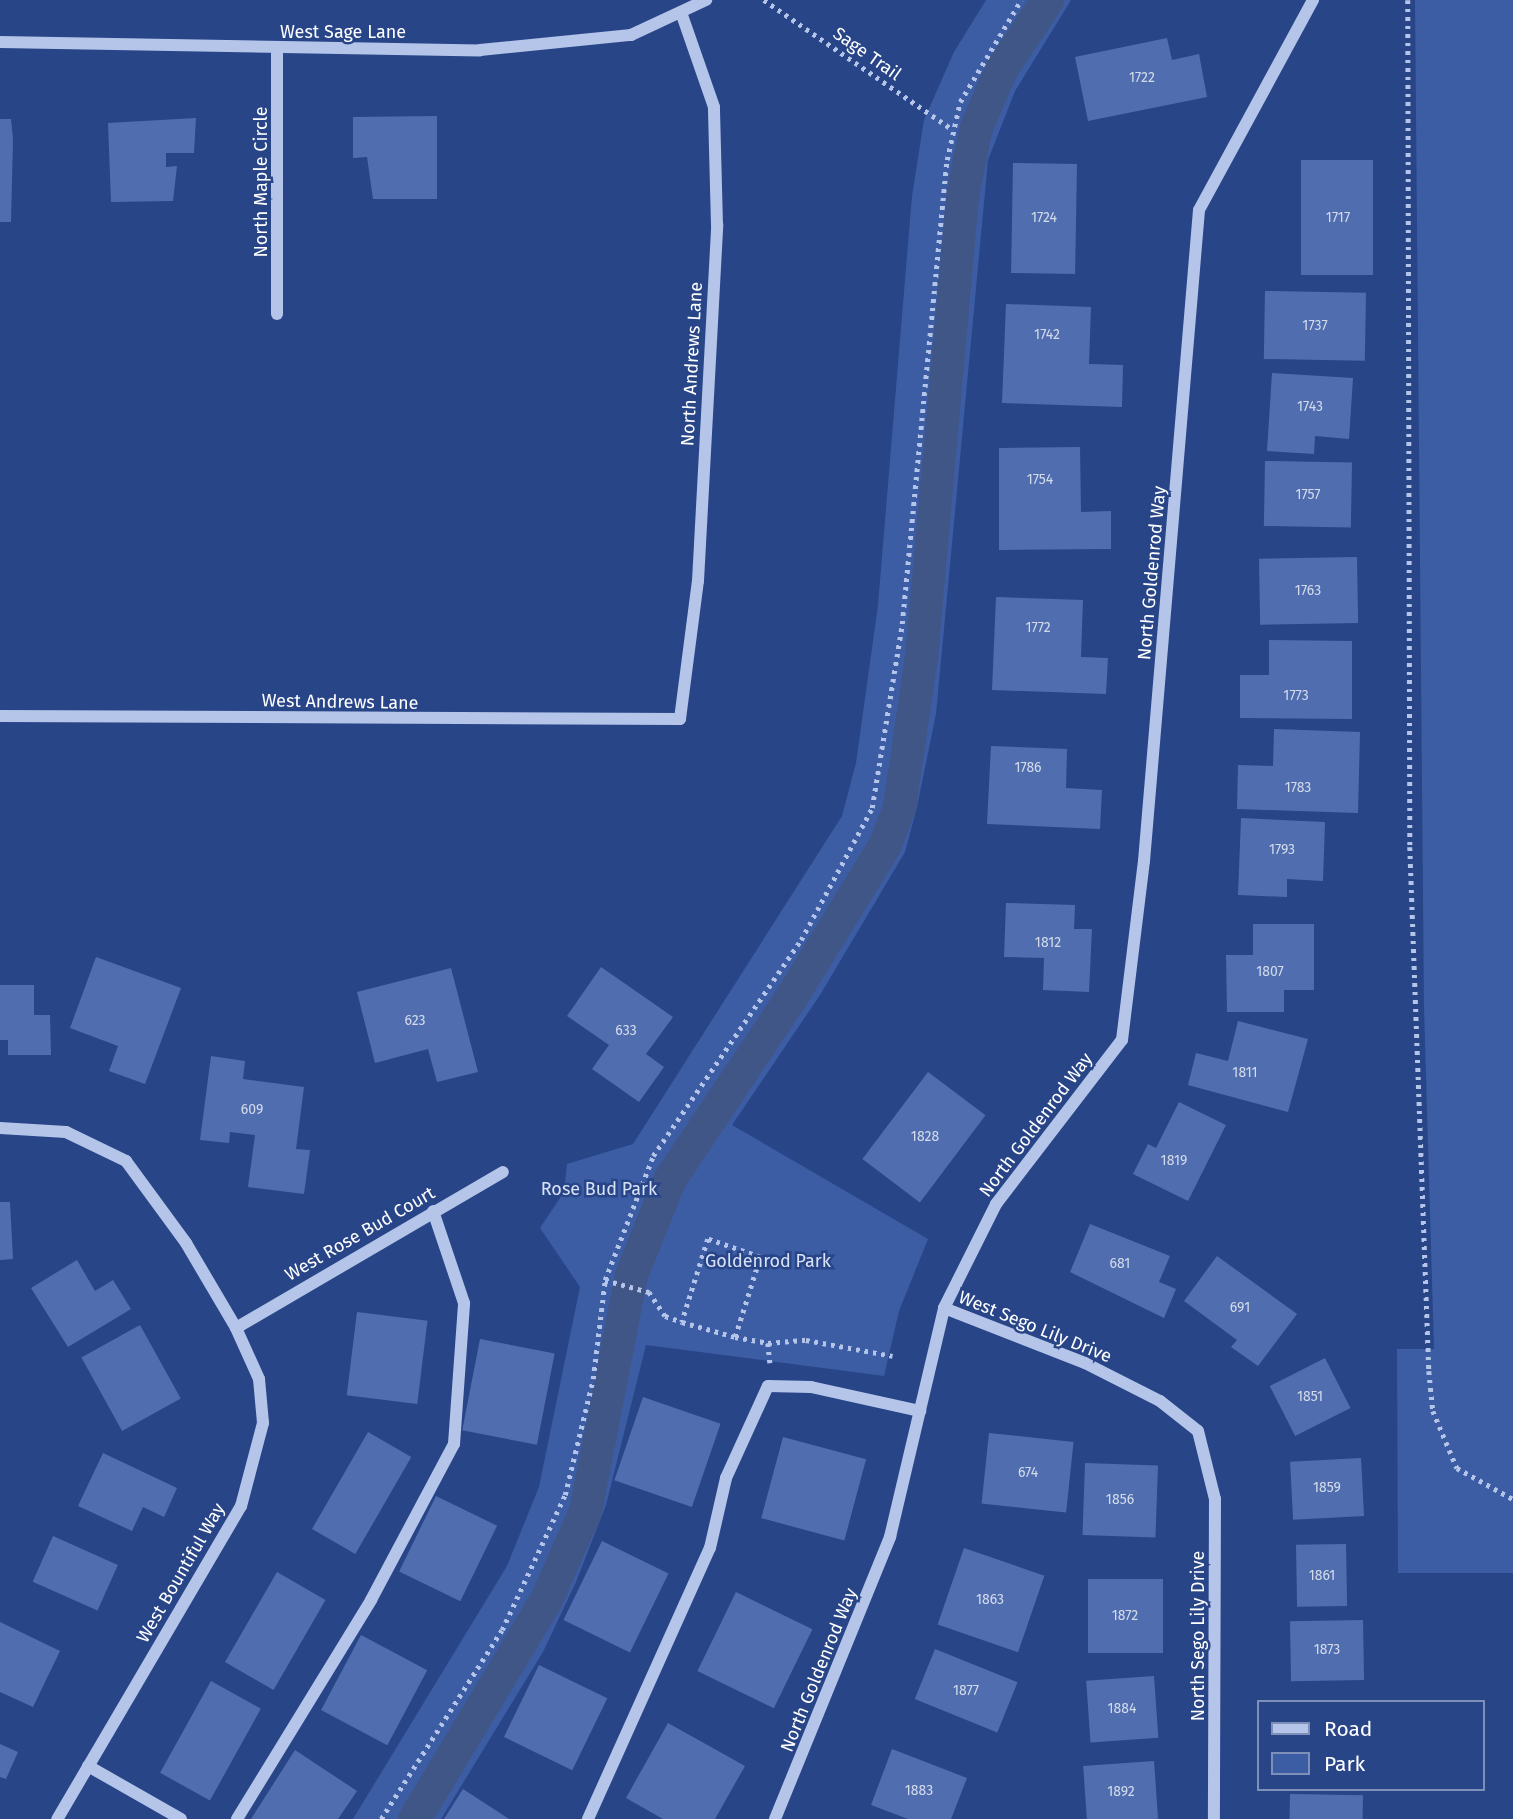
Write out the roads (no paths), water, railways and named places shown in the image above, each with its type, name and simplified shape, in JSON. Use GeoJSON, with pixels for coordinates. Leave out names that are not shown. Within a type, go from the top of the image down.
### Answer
{"type":"FeatureCollection","features":[{"type":"Feature","properties":{"kind":"street","name":"West Sage Lane"},"geometry":{"type":"LineString","coordinates":[[0,42],[278,50],[480,50],[575,43],[631,35],[682,15],[706,0]]}},
{"type":"Feature","properties":{"kind":"street","name":"North Goldenrod Way"},"geometry":{"type":"LineString","coordinates":[[775,1819],[890,1538],[944,1308],[996,1204],[1122,1040],[1152,769],[1199,211],[1312,0]]}},
{"type":"Feature","properties":{"kind":"street","name":"North Andrews Lane"},"geometry":{"type":"LineString","coordinates":[[680,719],[698,582],[717,225],[714,107],[682,15]]}},
{"type":"Feature","properties":{"kind":"street","name":"North Maple Circle"},"geometry":{"type":"LineString","coordinates":[[278,50],[278,314]]}},
{"type":"Feature","properties":{"kind":"street","name":"West Andrews Lane"},"geometry":{"type":"LineString","coordinates":[[0,716],[680,719]]}},
{"type":"Feature","properties":{"kind":"street","name":"West Bountiful Way"},"geometry":{"type":"LineString","coordinates":[[0,1128],[66,1132],[126,1161],[186,1243],[236,1328],[259,1379],[263,1423],[241,1506],[57,1819]]}},
{"type":"Feature","properties":{"kind":"street","name":"West Rose Bud Court"},"geometry":{"type":"LineString","coordinates":[[236,1328],[503,1172]]}},
{"type":"Feature","properties":{"kind":"street"},"geometry":{"type":"LineString","coordinates":[[237,1819],[370,1600],[454,1444],[464,1303],[433,1212]]}},
{"type":"Feature","properties":{"kind":"street","name":"West Sego Lily Drive"},"geometry":{"type":"LineString","coordinates":[[944,1308],[1086,1363],[1160,1401],[1185,1417],[1206,1453]]}},
{"type":"Feature","properties":{"kind":"street"},"geometry":{"type":"LineString","coordinates":[[588,1819],[710,1548],[726,1478],[768,1386],[850,1393],[920,1411]]}},
{"type":"Feature","properties":{"kind":"street","name":"North Sego Lily Drive"},"geometry":{"type":"LineString","coordinates":[[1206,1453],[1215,1499],[1214,1819]]}},
{"type":"Feature","properties":{"kind":"street"},"geometry":{"type":"LineString","coordinates":[[88,1766],[181,1819]]}},
{"type":"Feature","properties":{"kind":"waterway"},"geometry":{"type":"LineString","coordinates":[[414,1819],[546,1599],[585,1511],[631,1275],[669,1180],[791,997],[884,846],[899,807],[921,656],[962,194],[976,127],[1001,69],[1047,0]]}},
{"type":"Feature","properties":{"kind":"park label","name":"Rose Bud Park"},"geometry":{"type":"Point","coordinates":[599,1189]}},
{"type":"Feature","properties":{"kind":"park label","name":"Goldenrod Park"},"geometry":{"type":"Point","coordinates":[768,1261]}}]}
